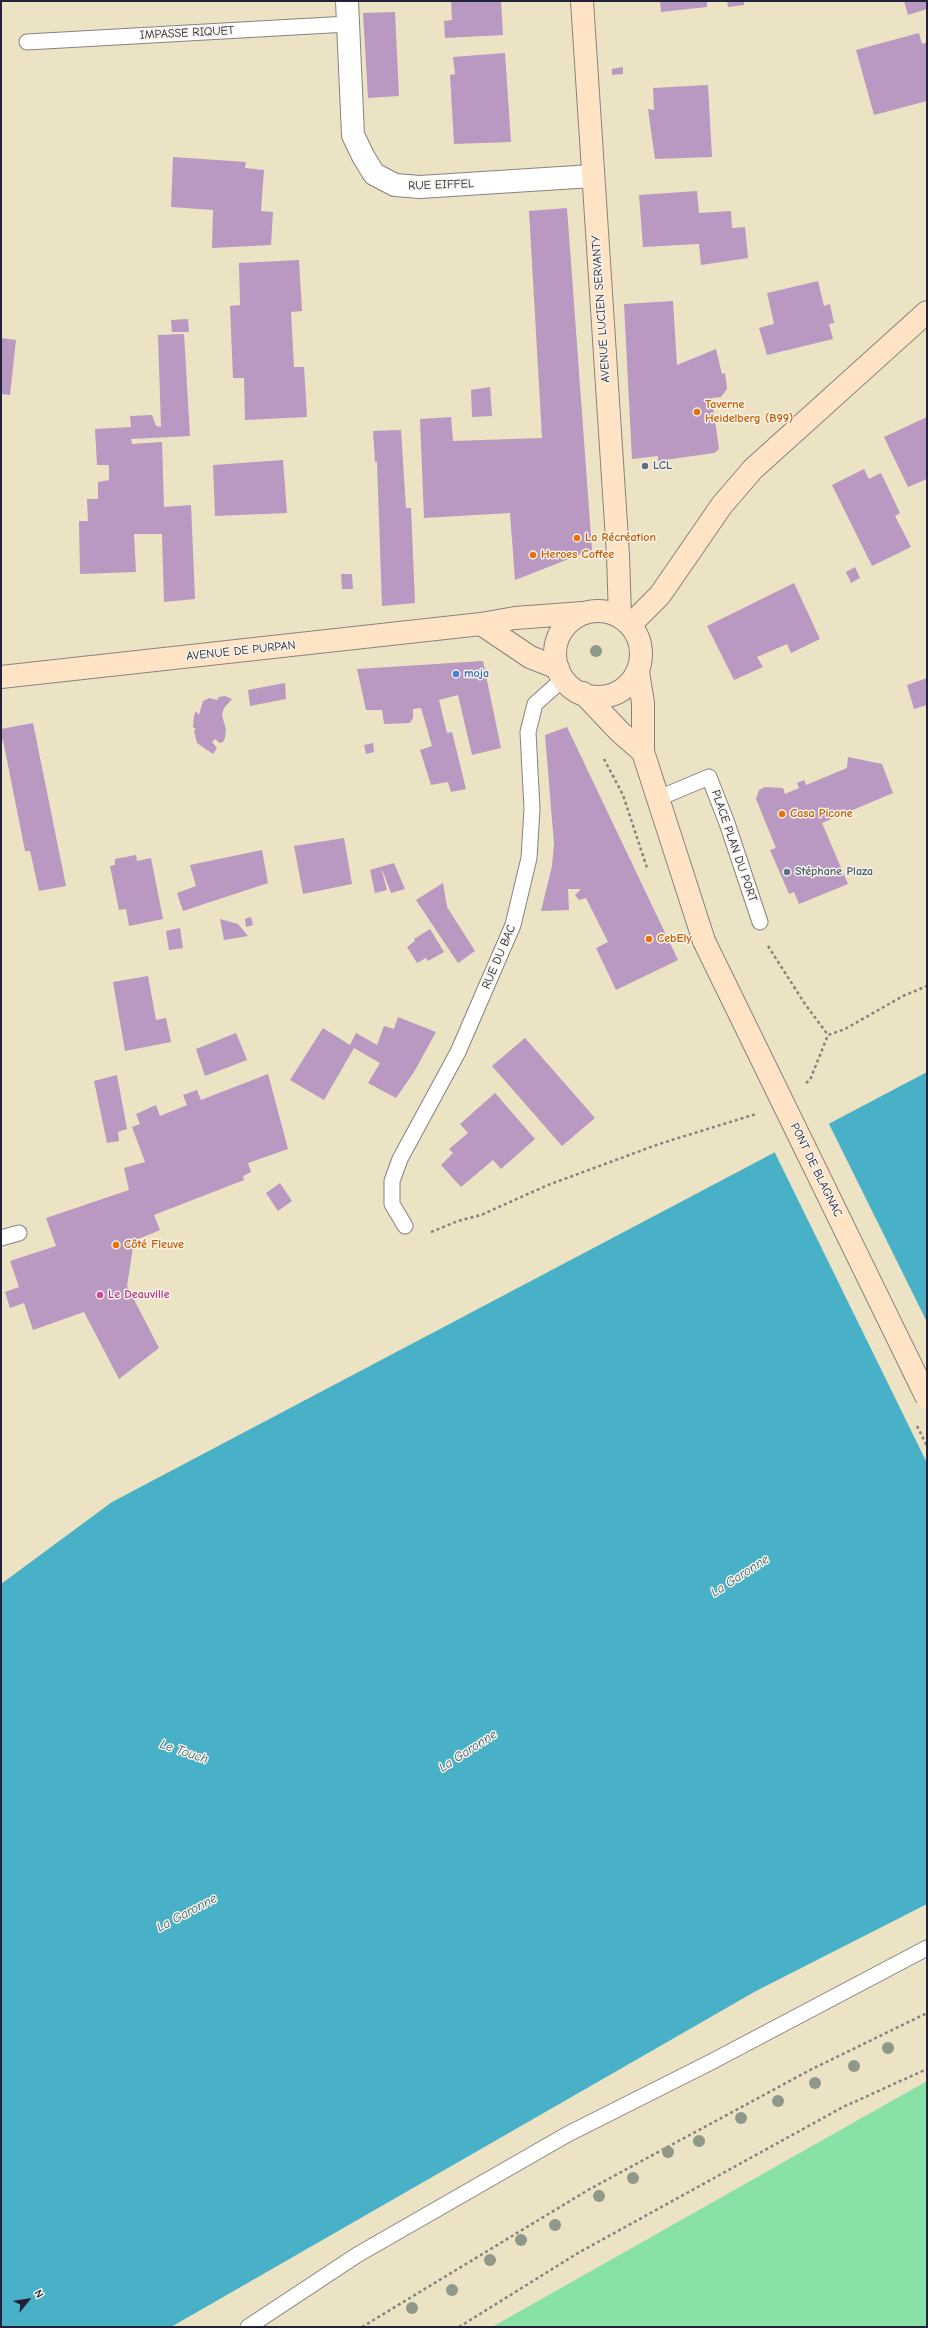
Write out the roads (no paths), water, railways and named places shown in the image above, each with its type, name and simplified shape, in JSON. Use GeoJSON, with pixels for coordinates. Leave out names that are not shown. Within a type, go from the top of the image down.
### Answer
{"type":"FeatureCollection","features":[{"type":"Feature","properties":{"kind":"main road","name":"AVENUE LUCIEN SERVANTY"},"geometry":{"type":"LineString","coordinates":[[582,1],[592,176],[618,555],[625,621]]}},
{"type":"Feature","properties":{"kind":"main road"},"geometry":{"type":"LineString","coordinates":[[625,621],[660,595],[722,505],[753,469],[927,312]]}},
{"type":"Feature","properties":{"kind":"main road"},"geometry":{"type":"LineString","coordinates":[[560,674],[555,647],[558,636],[571,620],[583,613],[595,611],[608,612],[625,621],[637,637],[640,650],[638,672],[643,703],[643,752]]}},
{"type":"Feature","properties":{"kind":"main road","name":"AVENUE DE PURPAN"},"geometry":{"type":"LineString","coordinates":[[1,677],[481,624],[515,618],[583,613]]}},
{"type":"Feature","properties":{"kind":"main road"},"geometry":{"type":"LineString","coordinates":[[481,624],[530,657],[560,674],[570,687],[583,693],[593,696],[607,695],[621,690],[632,682],[638,672]]}},
{"type":"Feature","properties":{"kind":"main road"},"geometry":{"type":"LineString","coordinates":[[583,693],[620,732],[643,752]]}},
{"type":"Feature","properties":{"kind":"main road","name":"PONT DE BLAGNAC"},"geometry":{"type":"LineString","coordinates":[[643,752],[704,941],[927,1398]]}},
{"type":"Feature","properties":{"kind":"street","name":"RUE EIFFEL"},"geometry":{"type":"LineString","coordinates":[[347,1],[353,135],[374,174],[395,185],[420,187],[592,176]]}},
{"type":"Feature","properties":{"kind":"lane","name":"IMPASSE RIQUET"},"geometry":{"type":"LineString","coordinates":[[27,42],[348,24]]}},
{"type":"Feature","properties":{"kind":"lane","name":"RUE DU BAC"},"geometry":{"type":"LineString","coordinates":[[405,1226],[392,1204],[392,1181],[400,1160],[458,1052],[514,925],[529,858],[532,808],[528,732],[535,704],[560,674]]}},
{"type":"Feature","properties":{"kind":"lane","name":"PLACE PLAN DU PORT"},"geometry":{"type":"LineString","coordinates":[[659,798],[709,777],[727,823],[760,922]]}},
{"type":"Feature","properties":{"kind":"lane"},"geometry":{"type":"LineString","coordinates":[[1,1238],[18,1233]]}},
{"type":"Feature","properties":{"kind":"lane"},"geometry":{"type":"LineString","coordinates":[[248,2327],[357,2255],[568,2134],[713,2061],[927,1948]]}},
{"type":"Feature","properties":{"kind":"water"},"geometry":{"type":"Polygon","coordinates":[[[927,1072],[927,1904],[756,1991],[171,2327],[1,2327],[1,1584],[112,1502],[927,1072]]]}},
{"type":"Feature","properties":{"kind":"place","name":"Taverne Heidelberg (B99)"},"geometry":{"type":"Point","coordinates":[697,412]}},
{"type":"Feature","properties":{"kind":"place","name":"LCL"},"geometry":{"type":"Point","coordinates":[645,466]}},
{"type":"Feature","properties":{"kind":"place","name":"La Récréation"},"geometry":{"type":"Point","coordinates":[577,538]}},
{"type":"Feature","properties":{"kind":"place","name":"Heroes Coffee"},"geometry":{"type":"Point","coordinates":[533,555]}},
{"type":"Feature","properties":{"kind":"place","name":"moja"},"geometry":{"type":"Point","coordinates":[456,674]}},
{"type":"Feature","properties":{"kind":"place","name":"Casa Picone"},"geometry":{"type":"Point","coordinates":[782,814]}},
{"type":"Feature","properties":{"kind":"place","name":"Stéphane Plaza"},"geometry":{"type":"Point","coordinates":[787,872]}},
{"type":"Feature","properties":{"kind":"place","name":"CebEly"},"geometry":{"type":"Point","coordinates":[649,939]}},
{"type":"Feature","properties":{"kind":"place","name":"Côté Fleuve"},"geometry":{"type":"Point","coordinates":[116,1245]}},
{"type":"Feature","properties":{"kind":"place","name":"Le Deauville"},"geometry":{"type":"Point","coordinates":[100,1295]}},
{"type":"Feature","properties":{"kind":"water label","name":"La Garonne"},"geometry":{"type":"Point","coordinates":[740,1576]}},
{"type":"Feature","properties":{"kind":"water label","name":"La Garonne"},"geometry":{"type":"Point","coordinates":[468,1751]}},
{"type":"Feature","properties":{"kind":"water label","name":"Le Touch"},"geometry":{"type":"Point","coordinates":[184,1752]}},
{"type":"Feature","properties":{"kind":"water label","name":"La Garonne"},"geometry":{"type":"Point","coordinates":[187,1913]}}]}
